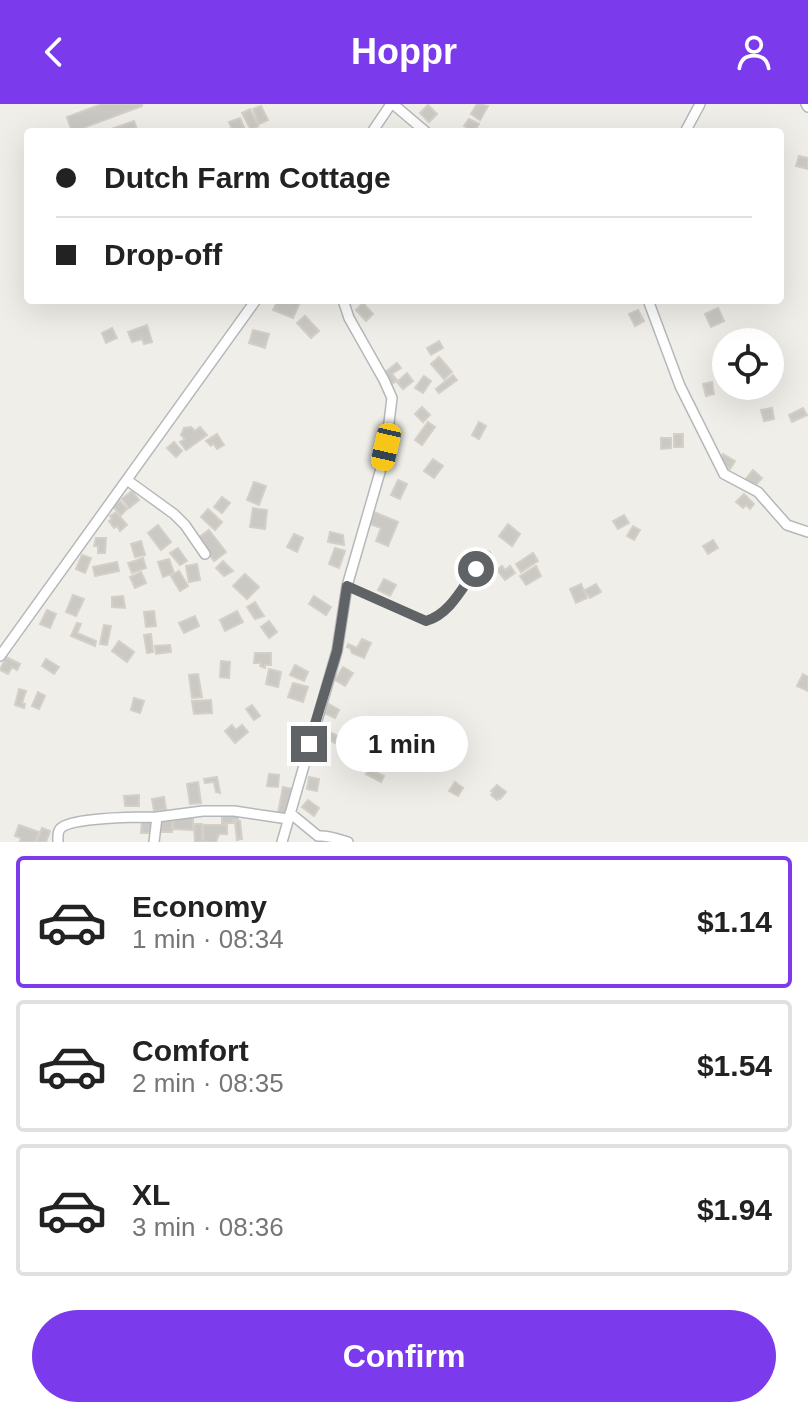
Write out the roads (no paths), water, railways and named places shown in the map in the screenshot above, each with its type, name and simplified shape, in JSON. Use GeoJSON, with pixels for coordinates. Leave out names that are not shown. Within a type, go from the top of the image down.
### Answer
{"type":"FeatureCollection","features":[{"type":"Feature","properties":{"kind":"street"},"geometry":{"type":"LineString","coordinates":[[375,128],[392,104],[421,128]]}},
{"type":"Feature","properties":{"kind":"street"},"geometry":{"type":"LineString","coordinates":[[687,128],[700,104]]}},
{"type":"Feature","properties":{"kind":"street"},"geometry":{"type":"LineString","coordinates":[[0,656],[253,304]]}},
{"type":"Feature","properties":{"kind":"street"},"geometry":{"type":"LineString","coordinates":[[282,842],[337,651],[347,586],[386,447],[392,398],[344,304]]}},
{"type":"Feature","properties":{"kind":"street"},"geometry":{"type":"LineString","coordinates":[[649,304],[680,386],[724,474],[758,492],[787,525],[808,532]]}},
{"type":"Feature","properties":{"kind":"street"},"geometry":{"type":"LineString","coordinates":[[127,480],[174,514],[205,554]]}},
{"type":"Feature","properties":{"kind":"street"},"geometry":{"type":"LineString","coordinates":[[58,842],[60,829],[67,824],[96,819],[234,811],[289,816],[318,836],[329,835],[348,842]]}},
{"type":"Feature","properties":{"kind":"street"},"geometry":{"type":"LineString","coordinates":[[154,842],[157,817]]}},
{"type":"Feature","properties":{"kind":"lane"},"geometry":{"type":"LineString","coordinates":[[347,586],[426,621],[444,612],[488,554]]}}]}
